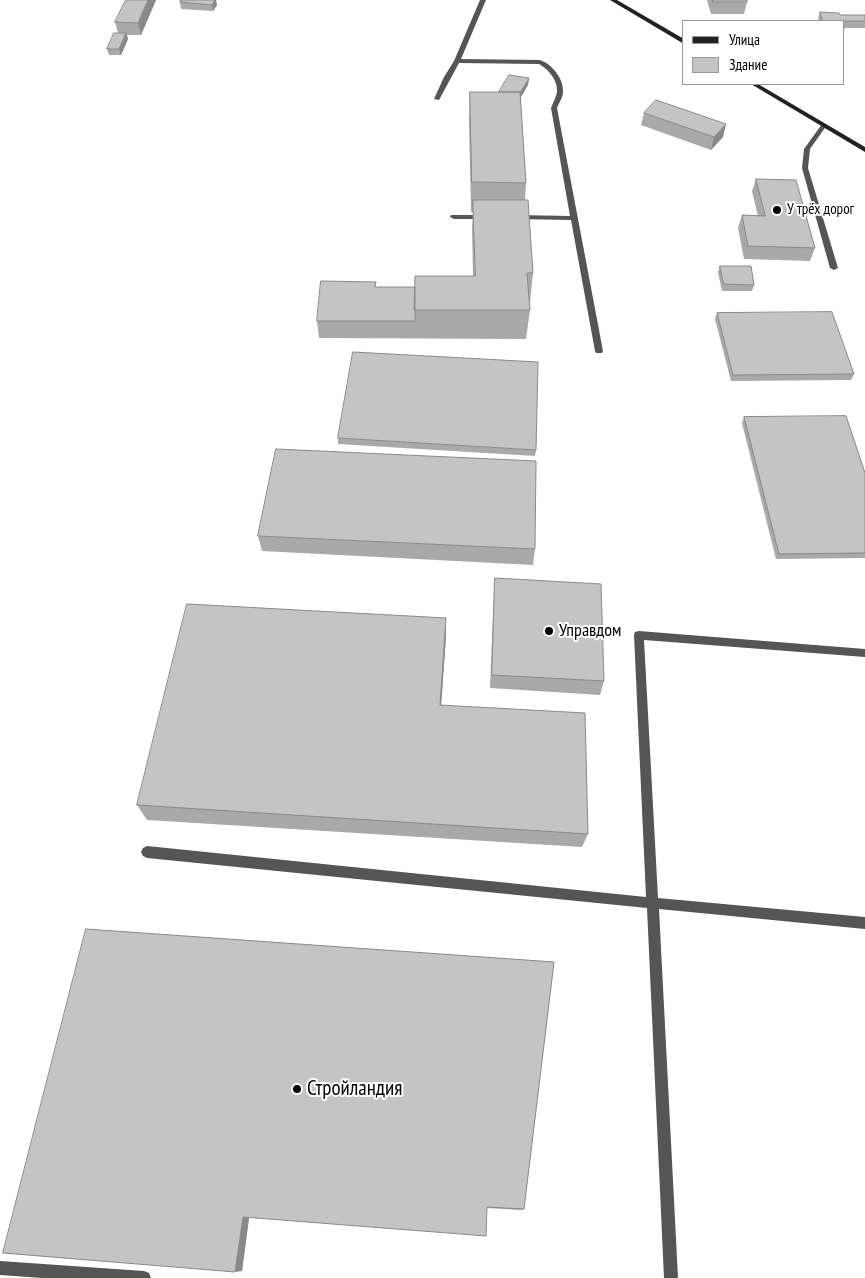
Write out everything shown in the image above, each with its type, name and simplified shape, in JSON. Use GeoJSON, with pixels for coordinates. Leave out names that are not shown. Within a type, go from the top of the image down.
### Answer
{"type":"FeatureCollection","features":[{"type":"Feature","properties":{"kind":"main road"},"geometry":{"type":"LineString","coordinates":[[614,0],[682,41]]}},
{"type":"Feature","properties":{"kind":"main road"},"geometry":{"type":"LineString","coordinates":[[756,85],[865,150]]}},
{"type":"Feature","properties":{"kind":"lane"},"geometry":{"type":"LineString","coordinates":[[437,99],[447,77],[458,61],[483,0]]}},
{"type":"Feature","properties":{"kind":"lane"},"geometry":{"type":"LineString","coordinates":[[458,61],[530,61],[548,65],[560,92],[554,108],[600,351]]}},
{"type":"Feature","properties":{"kind":"lane"},"geometry":{"type":"LineString","coordinates":[[824,125],[808,146],[804,156],[805,168],[834,268]]}},
{"type":"Feature","properties":{"kind":"lane"},"geometry":{"type":"LineString","coordinates":[[454,217],[491,217]]}},
{"type":"Feature","properties":{"kind":"lane"},"geometry":{"type":"LineString","coordinates":[[509,217],[574,218]]}},
{"type":"Feature","properties":{"kind":"lane"},"geometry":{"type":"LineString","coordinates":[[671,1278],[638,635],[865,653]]}},
{"type":"Feature","properties":{"kind":"lane"},"geometry":{"type":"LineString","coordinates":[[147,852],[652,904],[865,923]]}},
{"type":"Feature","properties":{"kind":"lane"},"geometry":{"type":"LineString","coordinates":[[0,1268],[144,1278]]}},
{"type":"Feature","properties":{"kind":"building"},"geometry":{"type":"Polygon","coordinates":[[[126,0],[148,0],[138,23],[115,22],[126,0]]]}},
{"type":"Feature","properties":{"kind":"building"},"geometry":{"type":"Polygon","coordinates":[[[181,0],[215,0],[212,5],[180,2],[181,0]]]}},
{"type":"Feature","properties":{"kind":"building"},"geometry":{"type":"Polygon","coordinates":[[[713,0],[747,0],[747,2],[713,2],[713,0]]]}},
{"type":"Feature","properties":{"kind":"building"},"geometry":{"type":"Polygon","coordinates":[[[820,12],[839,13],[840,15],[865,15],[865,21],[823,20],[820,12]]]}},
{"type":"Feature","properties":{"kind":"building"},"geometry":{"type":"Polygon","coordinates":[[[114,33],[126,33],[119,49],[107,49],[114,33]]]}},
{"type":"Feature","properties":{"kind":"building"},"geometry":{"type":"Polygon","coordinates":[[[509,75],[529,78],[520,93],[499,92],[509,75]]]}},
{"type":"Feature","properties":{"kind":"building"},"geometry":{"type":"Polygon","coordinates":[[[470,92],[520,92],[526,183],[472,182],[470,92]]]}},
{"type":"Feature","properties":{"kind":"building"},"geometry":{"type":"Polygon","coordinates":[[[656,100],[726,124],[714,137],[644,113],[656,100]]]}},
{"type":"Feature","properties":{"kind":"building","name":"У трёх дорог"},"geometry":{"type":"Polygon","coordinates":[[[756,179],[796,180],[815,248],[748,246],[742,215],[765,216],[756,179]]]}},
{"type":"Feature","properties":{"kind":"building"},"geometry":{"type":"Polygon","coordinates":[[[473,200],[528,200],[533,273],[527,273],[530,310],[414,310],[415,276],[475,276],[473,200]]]}},
{"type":"Feature","properties":{"kind":"building"},"geometry":{"type":"Polygon","coordinates":[[[720,266],[751,266],[754,285],[724,284],[720,266]]]}},
{"type":"Feature","properties":{"kind":"building"},"geometry":{"type":"Polygon","coordinates":[[[321,281],[376,282],[375,287],[415,287],[415,321],[317,321],[321,281]]]}},
{"type":"Feature","properties":{"kind":"building"},"geometry":{"type":"Polygon","coordinates":[[[832,312],[854,374],[733,375],[717,313],[832,312]]]}},
{"type":"Feature","properties":{"kind":"building"},"geometry":{"type":"Polygon","coordinates":[[[353,352],[538,362],[536,450],[338,438],[353,352]]]}},
{"type":"Feature","properties":{"kind":"building"},"geometry":{"type":"Polygon","coordinates":[[[846,416],[865,473],[865,553],[779,554],[744,417],[846,416]]]}},
{"type":"Feature","properties":{"kind":"building"},"geometry":{"type":"Polygon","coordinates":[[[276,449],[536,461],[535,549],[258,536],[276,449]]]}},
{"type":"Feature","properties":{"kind":"building"},"geometry":{"type":"Polygon","coordinates":[[[495,578],[601,584],[604,681],[492,675],[495,578]]]}},
{"type":"Feature","properties":{"kind":"building"},"geometry":{"type":"Polygon","coordinates":[[[187,604],[446,618],[440,705],[585,713],[588,834],[137,805],[187,604]]]}},
{"type":"Feature","properties":{"kind":"building","name":"Стройландия"},"geometry":{"type":"Polygon","coordinates":[[[86,929],[554,962],[524,1209],[487,1207],[486,1236],[243,1217],[235,1272],[3,1253],[86,929]]]}},
{"type":"Feature","properties":{"kind":"place","name":"У трёх дорог"},"geometry":{"type":"Point","coordinates":[777,210]}},
{"type":"Feature","properties":{"kind":"place","name":"Управдом"},"geometry":{"type":"Point","coordinates":[549,631]}},
{"type":"Feature","properties":{"kind":"place","name":"Стройландия"},"geometry":{"type":"Point","coordinates":[297,1089]}}]}
